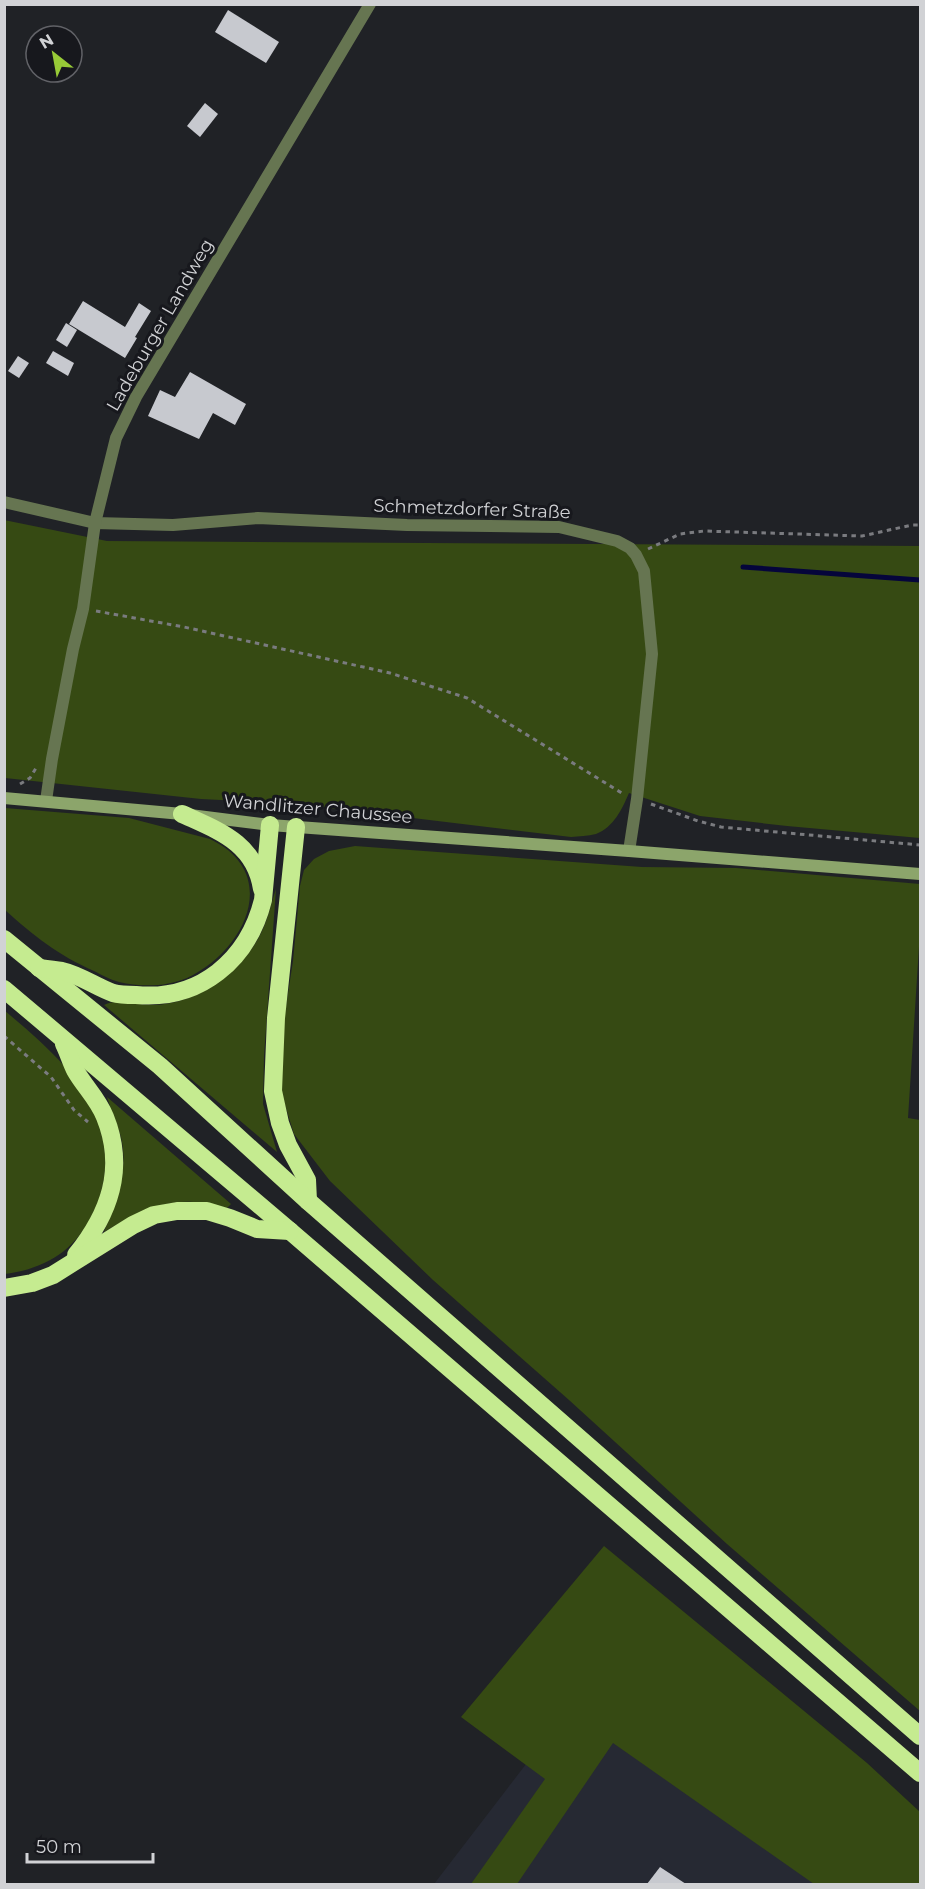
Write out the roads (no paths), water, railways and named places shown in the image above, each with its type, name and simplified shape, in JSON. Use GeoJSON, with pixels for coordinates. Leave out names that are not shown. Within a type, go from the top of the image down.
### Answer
{"type":"FeatureCollection","features":[{"type":"Feature","properties":{"kind":"highway"},"geometry":{"type":"LineString","coordinates":[[182,814],[240,844],[257,873],[263,900]]}},
{"type":"Feature","properties":{"kind":"highway"},"geometry":{"type":"LineString","coordinates":[[39,968],[64,972],[115,993],[155,997],[189,989],[216,975],[239,953],[253,930],[263,900],[270,825]]}},
{"type":"Feature","properties":{"kind":"highway"},"geometry":{"type":"LineString","coordinates":[[296,827],[276,1018],[273,1090],[280,1123],[288,1145],[307,1180],[308,1201]]}},
{"type":"Feature","properties":{"kind":"highway"},"geometry":{"type":"LineString","coordinates":[[4,939],[160,1066],[308,1201],[921,1736]]}},
{"type":"Feature","properties":{"kind":"highway"},"geometry":{"type":"LineString","coordinates":[[4,989],[290,1231],[921,1773]]}},
{"type":"Feature","properties":{"kind":"highway"},"geometry":{"type":"LineString","coordinates":[[62,1040],[75,1071],[92,1093],[105,1117],[115,1162],[112,1185],[103,1213],[91,1236],[67,1267]]}},
{"type":"Feature","properties":{"kind":"highway"},"geometry":{"type":"LineString","coordinates":[[4,1288],[32,1283],[67,1267],[133,1225],[154,1215],[177,1211],[207,1211],[257,1229],[290,1231]]}},
{"type":"Feature","properties":{"kind":"main road","name":"Wandlitzer Chaussee"},"geometry":{"type":"LineString","coordinates":[[4,798],[182,814],[270,825],[629,850],[921,874]]}},
{"type":"Feature","properties":{"kind":"street","name":"Ladeburger Landweg"},"geometry":{"type":"LineString","coordinates":[[46,801],[73,649],[83,609],[95,523],[116,438],[136,397],[370,4]]}},
{"type":"Feature","properties":{"kind":"street","name":"Schmetzdorfer Straße"},"geometry":{"type":"LineString","coordinates":[[4,502],[95,523],[172,525],[258,518],[406,525],[559,527],[617,541],[630,548],[644,571],[652,654],[637,799],[629,850]]}},
{"type":"Feature","properties":{"kind":"waterway"},"geometry":{"type":"LineString","coordinates":[[743,567],[920,580]]}}]}
